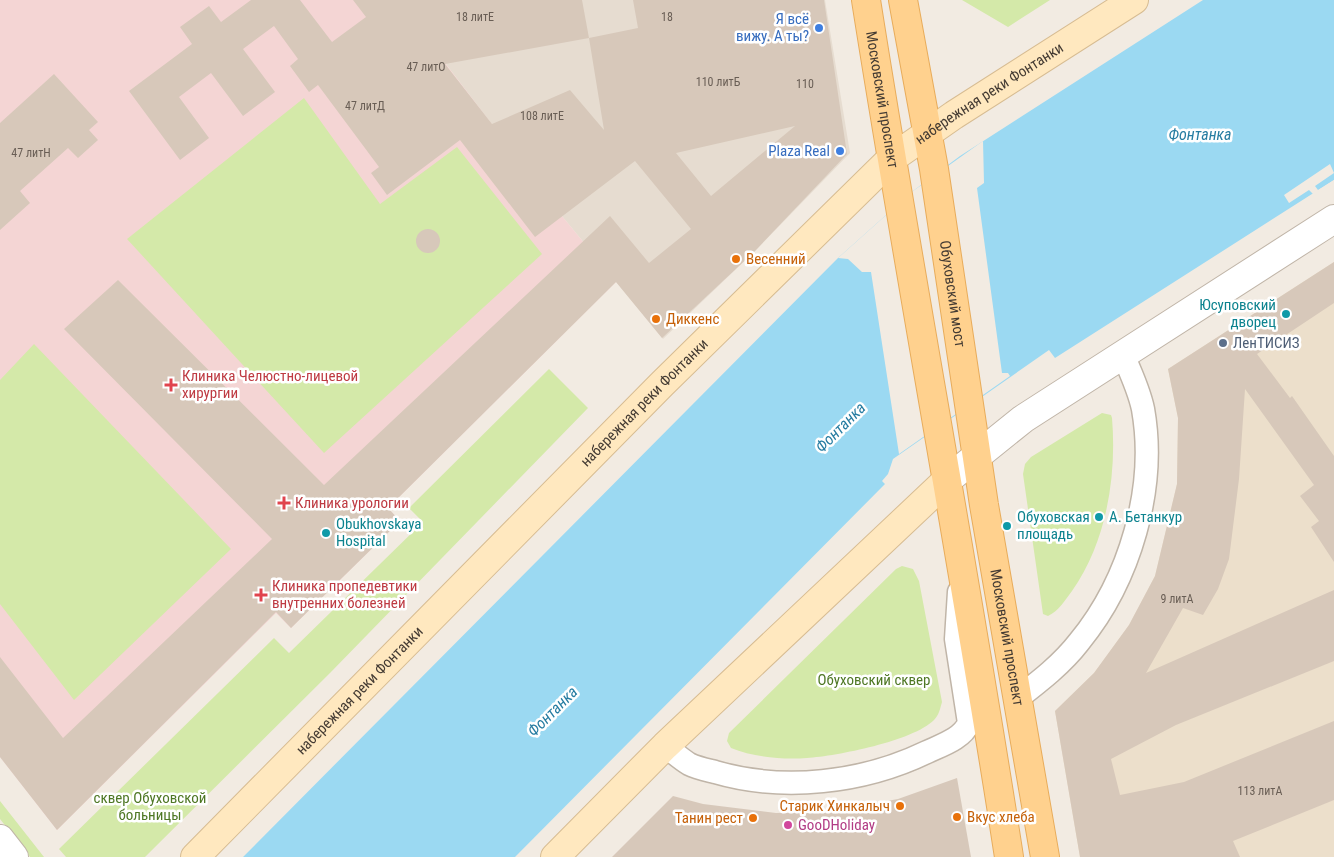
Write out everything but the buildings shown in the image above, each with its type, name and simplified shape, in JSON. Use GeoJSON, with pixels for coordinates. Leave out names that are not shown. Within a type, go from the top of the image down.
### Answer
{"type":"FeatureCollection","features":[{"type":"Feature","properties":{"kind":"main road","name":"Московский проспект"},"geometry":{"type":"LineString","coordinates":[[866,0],[897,200],[946,481]]}},
{"type":"Feature","properties":{"kind":"main road"},"geometry":{"type":"LineString","coordinates":[[902,0],[926,134]]}},
{"type":"Feature","properties":{"kind":"main road","name":"набережная реки Фонтанки"},"geometry":{"type":"LineString","coordinates":[[195,857],[662,384],[891,159],[926,134],[1134,0]]}},
{"type":"Feature","properties":{"kind":"main road","name":"Обуховский мост"},"geometry":{"type":"LineString","coordinates":[[926,134],[934,169],[971,418]]}},
{"type":"Feature","properties":{"kind":"main road","name":"Московский проспект"},"geometry":{"type":"LineString","coordinates":[[971,418],[976,457],[1045,857]]}},
{"type":"Feature","properties":{"kind":"main road"},"geometry":{"type":"LineString","coordinates":[[946,481],[988,720],[1009,857]]}},
{"type":"Feature","properties":{"kind":"main road"},"geometry":{"type":"LineString","coordinates":[[555,857],[665,746],[946,481]]}},
{"type":"Feature","properties":{"kind":"street"},"geometry":{"type":"LineString","coordinates":[[946,481],[1023,420],[1334,219]]}},
{"type":"Feature","properties":{"kind":"street"},"geometry":{"type":"LineString","coordinates":[[1018,698],[1060,664],[1102,611],[1130,545],[1144,489],[1146,442],[1143,408],[1135,381],[1123,355]]}},
{"type":"Feature","properties":{"kind":"street"},"geometry":{"type":"LineString","coordinates":[[665,746],[690,764],[730,777],[753,781],[805,782],[866,773],[895,765],[955,739],[970,722],[956,639],[961,569]]}},
{"type":"Feature","properties":{"kind":"street"},"geometry":{"type":"LineString","coordinates":[[0,840],[14,857]]}},
{"type":"Feature","properties":{"kind":"shaded area"},"geometry":{"type":"Polygon","coordinates":[[[0,0],[397,0],[562,216],[616,282],[388,508],[400,521],[291,628],[276,613],[57,830],[0,757],[0,0]]]}},
{"type":"Feature","properties":{"kind":"shaded area"},"geometry":{"type":"Polygon","coordinates":[[[397,0],[825,0],[850,153],[756,250],[663,339],[562,216],[397,0]]]}},
{"type":"Feature","properties":{"kind":"shaded area"},"geometry":{"type":"Polygon","coordinates":[[[1334,262],[1334,857],[1080,857],[1055,711],[1094,673],[1129,625],[1155,576],[1177,484],[1178,418],[1168,369],[1334,262]]]}},
{"type":"Feature","properties":{"kind":"green space"},"geometry":{"type":"Polygon","coordinates":[[[962,0],[1050,0],[1008,27],[962,0]]]}},
{"type":"Feature","properties":{"kind":"green space"},"geometry":{"type":"Polygon","coordinates":[[[304,98],[380,204],[457,147],[542,254],[324,453],[127,239],[304,98]]]}},
{"type":"Feature","properties":{"kind":"green space"},"geometry":{"type":"Polygon","coordinates":[[[34,344],[231,549],[74,700],[0,604],[0,380],[34,344]]]}},
{"type":"Feature","properties":{"kind":"green space","name":"сквер Обуховской больницы"},"geometry":{"type":"Polygon","coordinates":[[[549,369],[588,408],[331,672],[145,857],[66,857],[59,849],[274,638],[289,653],[423,522],[409,508],[549,369]]]}},
{"type":"Feature","properties":{"kind":"green space"},"geometry":{"type":"Polygon","coordinates":[[[1102,413],[1111,415],[1112,418],[1113,463],[1107,509],[1101,531],[1084,572],[1062,605],[1048,616],[1043,614],[1023,474],[1025,464],[1031,457],[1102,413]]]}},
{"type":"Feature","properties":{"kind":"green space","name":"Обуховский сквер"},"geometry":{"type":"Polygon","coordinates":[[[902,566],[913,569],[919,581],[942,702],[934,720],[910,735],[892,741],[855,751],[820,757],[798,759],[768,757],[749,754],[731,748],[727,741],[729,733],[896,569],[902,566]]]}},
{"type":"Feature","properties":{"kind":"green space"},"geometry":{"type":"Polygon","coordinates":[[[0,801],[44,857],[30,857],[0,819],[0,801]]]}},
{"type":"Feature","properties":{"kind":"water","name":"Фонтанка"},"geometry":{"type":"Polygon","coordinates":[[[1203,0],[1334,0],[1334,180],[1055,358],[1049,350],[893,459],[888,474],[882,481],[885,484],[515,857],[243,857],[838,258],[913,191],[960,156],[1203,0]]]}},
{"type":"Feature","properties":{"kind":"pier"},"geometry":{"type":"Polygon","coordinates":[[[983,141],[984,183],[977,188],[1002,373],[1008,373],[1010,376],[899,454],[871,272],[862,272],[848,259],[838,258],[913,191],[983,141]]]}},
{"type":"Feature","properties":{"kind":"pier"},"geometry":{"type":"Polygon","coordinates":[[[1330,164],[1334,173],[1315,186],[1318,190],[1334,180],[1334,183],[1290,212],[1289,210],[1313,194],[1309,190],[1289,203],[1284,195],[1330,164]]]}},
{"type":"Feature","properties":{"kind":"place","name":"Я всё вижу. А ты?"},"geometry":{"type":"Point","coordinates":[819,28]}},
{"type":"Feature","properties":{"kind":"place","name":"Plaza Real"},"geometry":{"type":"Point","coordinates":[840,151]}},
{"type":"Feature","properties":{"kind":"place","name":"Весенний"},"geometry":{"type":"Point","coordinates":[736,259]}},
{"type":"Feature","properties":{"kind":"place","name":"Юсуповский дворец"},"geometry":{"type":"Point","coordinates":[1286,314]}},
{"type":"Feature","properties":{"kind":"place","name":"Диккенс"},"geometry":{"type":"Point","coordinates":[656,319]}},
{"type":"Feature","properties":{"kind":"place","name":"ЛенТИСИЗ"},"geometry":{"type":"Point","coordinates":[1223,343]}},
{"type":"Feature","properties":{"kind":"place","name":"Клиника Челюстно-лицевой хирургии"},"geometry":{"type":"Point","coordinates":[171,385]}},
{"type":"Feature","properties":{"kind":"place","name":"Клиника урологии"},"geometry":{"type":"Point","coordinates":[284,503]}},
{"type":"Feature","properties":{"kind":"place","name":"А. Бетанкур"},"geometry":{"type":"Point","coordinates":[1099,517]}},
{"type":"Feature","properties":{"kind":"place","name":"Обуховская площадь"},"geometry":{"type":"Point","coordinates":[1007,526]}},
{"type":"Feature","properties":{"kind":"place","name":"Obukhovskaya Hospital"},"geometry":{"type":"Point","coordinates":[326,533]}},
{"type":"Feature","properties":{"kind":"place","name":"Клиника пропедевтики внутренних болезней"},"geometry":{"type":"Point","coordinates":[261,595]}},
{"type":"Feature","properties":{"kind":"place","name":"Старик Хинкалыч"},"geometry":{"type":"Point","coordinates":[900,806]}},
{"type":"Feature","properties":{"kind":"place","name":"Вкус хлеба"},"geometry":{"type":"Point","coordinates":[957,817]}},
{"type":"Feature","properties":{"kind":"place","name":"Танин рест"},"geometry":{"type":"Point","coordinates":[753,818]}},
{"type":"Feature","properties":{"kind":"place","name":"GooDHoliday"},"geometry":{"type":"Point","coordinates":[788,825]}}]}
